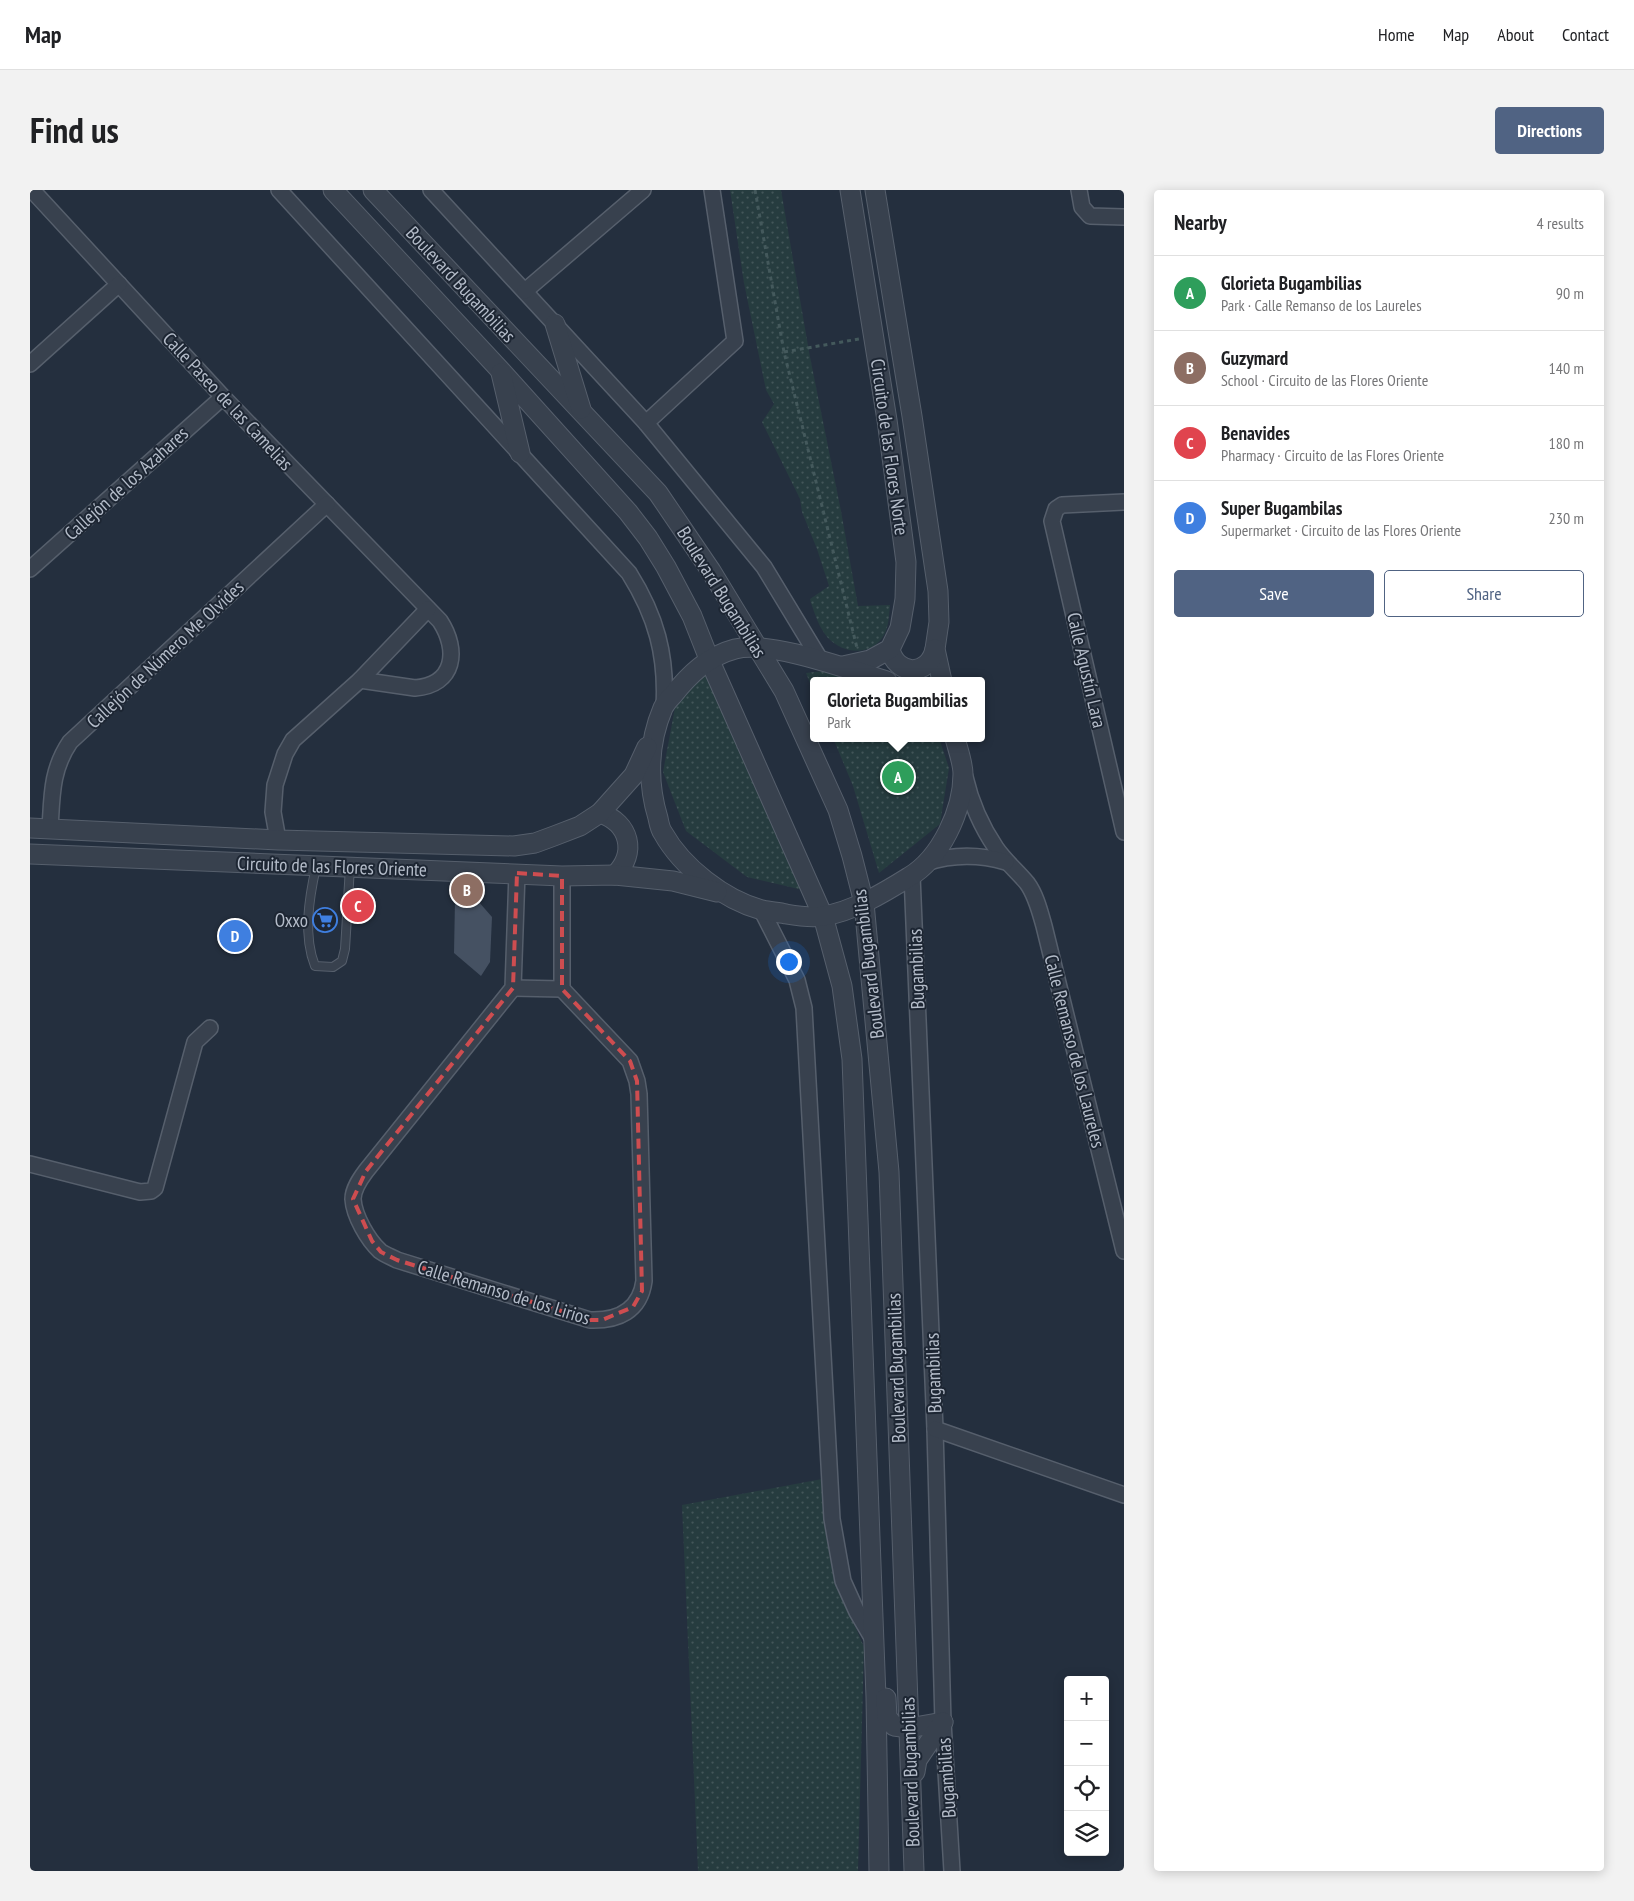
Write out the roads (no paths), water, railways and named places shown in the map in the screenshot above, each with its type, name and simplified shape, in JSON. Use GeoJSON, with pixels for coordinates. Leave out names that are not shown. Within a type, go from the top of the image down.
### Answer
{"type":"FeatureCollection","features":[{"type":"Feature","properties":{"kind":"street","name":"Calle Paseo de las Camelias"},"geometry":{"type":"LineString","coordinates":[[32,190],[223,396],[440,621],[450,641],[452,656],[450,667],[445,674],[431,685],[415,688],[360,680]]}},
{"type":"Feature","properties":{"kind":"street"},"geometry":{"type":"LineString","coordinates":[[279,190],[630,573],[641,591],[655,625],[662,650],[665,688],[664,707],[658,726],[650,768],[652,799],[662,832],[689,866],[722,893],[761,909],[797,916],[823,916],[864,903],[919,869],[953,856],[987,857],[1006,862]]}},
{"type":"Feature","properties":{"kind":"street","name":"Boulevard Bugambilias"},"geometry":{"type":"LineString","coordinates":[[333,190],[501,371],[628,512],[648,538],[692,616],[709,659],[823,916],[842,986],[852,1059],[874,1649],[879,1871]]}},
{"type":"Feature","properties":{"kind":"street","name":"Boulevard Bugambilias"},"geometry":{"type":"LineString","coordinates":[[373,190],[658,493],[711,571],[784,691],[838,810],[864,903],[890,1172],[914,1871]]}},
{"type":"Feature","properties":{"kind":"street","name":"Boulevard Bugambilias"},"geometry":{"type":"LineString","coordinates":[[431,190],[646,423],[764,567],[821,661]]}},
{"type":"Feature","properties":{"kind":"street"},"geometry":{"type":"LineString","coordinates":[[525,291],[642,190]]}},
{"type":"Feature","properties":{"kind":"street"},"geometry":{"type":"LineString","coordinates":[[646,423],[735,342],[712,190]]}},
{"type":"Feature","properties":{"kind":"street","name":"Circuito de las Flores Norte"},"geometry":{"type":"LineString","coordinates":[[850,190],[887,420],[906,562],[905,599],[900,628],[890,649]]}},
{"type":"Feature","properties":{"kind":"street","name":"Circuito de las Flores Norte"},"geometry":{"type":"LineString","coordinates":[[875,190],[938,591],[938,622],[935,649],[941,677]]}},
{"type":"Feature","properties":{"kind":"street"},"geometry":{"type":"LineString","coordinates":[[1080,190],[1082,207],[1090,216],[1124,217]]}},
{"type":"Feature","properties":{"kind":"street"},"geometry":{"type":"LineString","coordinates":[[30,364],[119,284]]}},
{"type":"Feature","properties":{"kind":"street"},"geometry":{"type":"LineString","coordinates":[[555,324],[582,412]]}},
{"type":"Feature","properties":{"kind":"street"},"geometry":{"type":"LineString","coordinates":[[501,371],[520,453]]}},
{"type":"Feature","properties":{"kind":"street","name":"Callejón de los Azahares"},"geometry":{"type":"LineString","coordinates":[[30,569],[223,396]]}},
{"type":"Feature","properties":{"kind":"street"},"geometry":{"type":"LineString","coordinates":[[887,420],[912,416]]}},
{"type":"Feature","properties":{"kind":"street","name":"Calle Agustín Lara"},"geometry":{"type":"LineString","coordinates":[[1124,502],[1069,504],[1056,509],[1052,521],[1118,772],[1124,832]]}},
{"type":"Feature","properties":{"kind":"street","name":"Callejón de Número Me Olvides"},"geometry":{"type":"LineString","coordinates":[[50,829],[55,772],[70,742],[327,504]]}},
{"type":"Feature","properties":{"kind":"street"},"geometry":{"type":"LineString","coordinates":[[278,840],[273,798],[285,754],[293,740],[360,680],[428,609]]}},
{"type":"Feature","properties":{"kind":"street"},"geometry":{"type":"LineString","coordinates":[[664,707],[685,680],[709,659],[735,649],[757,647],[821,661],[874,677]]}},
{"type":"Feature","properties":{"kind":"street"},"geometry":{"type":"LineString","coordinates":[[840,667],[870,660],[890,649],[891,655],[900,666],[913,670],[926,666],[934,655],[935,649]]}},
{"type":"Feature","properties":{"kind":"street","name":"Circuito de las Flores Oriente"},"geometry":{"type":"LineString","coordinates":[[30,828],[278,840],[514,846],[535,843],[580,826],[600,813],[634,775],[658,726]]}},
{"type":"Feature","properties":{"kind":"street"},"geometry":{"type":"LineString","coordinates":[[919,869],[944,840],[955,818],[961,798],[963,772],[956,742]]}},
{"type":"Feature","properties":{"kind":"street","name":"Calle Remanso de los Laureles"},"geometry":{"type":"LineString","coordinates":[[963,772],[980,822],[1006,862],[1028,884],[1037,904],[1124,1251]]}},
{"type":"Feature","properties":{"kind":"street"},"geometry":{"type":"LineString","coordinates":[[600,813],[608,816],[620,826],[627,840],[627,856],[615,876]]}},
{"type":"Feature","properties":{"kind":"street","name":"Circuito de las Flores Oriente"},"geometry":{"type":"LineString","coordinates":[[30,854],[562,876],[615,876],[673,881],[722,893]]}},
{"type":"Feature","properties":{"kind":"street","name":"Bugambilias"},"geometry":{"type":"LineString","coordinates":[[919,869],[942,1722],[952,1871]]}},
{"type":"Feature","properties":{"kind":"street"},"geometry":{"type":"LineString","coordinates":[[517,873],[513,988],[562,988],[562,876]]}},
{"type":"Feature","properties":{"kind":"street","name":"Boulevard Bugambilias"},"geometry":{"type":"LineString","coordinates":[[761,909],[797,980],[804,1008],[832,1519],[843,1581],[874,1649]]}},
{"type":"Feature","properties":{"kind":"street","name":"Calle Remanso de los Lirios"},"geometry":{"type":"LineString","coordinates":[[513,988],[356,1184],[353,1198],[357,1214],[364,1228],[381,1252],[397,1260],[590,1320],[602,1320],[614,1318],[633,1307],[640,1299],[644,1281],[639,1094],[630,1061],[562,988]]}},
{"type":"Feature","properties":{"kind":"street"},"geometry":{"type":"LineString","coordinates":[[30,1164],[140,1192],[155,1188],[195,1042],[210,1028]]}},
{"type":"Feature","properties":{"kind":"street"},"geometry":{"type":"LineString","coordinates":[[935,1429],[1124,1495]]}},
{"type":"Feature","properties":{"kind":"street"},"geometry":{"type":"LineString","coordinates":[[874,1649],[883,1679],[888,1721],[894,1726],[909,1728],[942,1722]]}},
{"type":"Feature","properties":{"kind":"street"},"geometry":{"type":"LineString","coordinates":[[912,1792],[917,1760],[942,1722]]}},
{"type":"Feature","properties":{"kind":"lane"},"geometry":{"type":"LineString","coordinates":[[316,865],[309,906],[310,954],[315,966],[332,967],[342,962],[345,948],[350,866]]}},
{"type":"Feature","properties":{"kind":"place","name":"Glorieta Bugambilias"},"geometry":{"type":"Point","coordinates":[898,777]}},
{"type":"Feature","properties":{"kind":"place","name":"Guzymard"},"geometry":{"type":"Point","coordinates":[467,890]}},
{"type":"Feature","properties":{"kind":"place","name":"Benavides"},"geometry":{"type":"Point","coordinates":[358,906]}},
{"type":"Feature","properties":{"kind":"place","name":"Oxxo"},"geometry":{"type":"Point","coordinates":[325,920]}},
{"type":"Feature","properties":{"kind":"place","name":"Super Bugambilas"},"geometry":{"type":"Point","coordinates":[235,936]}}]}
